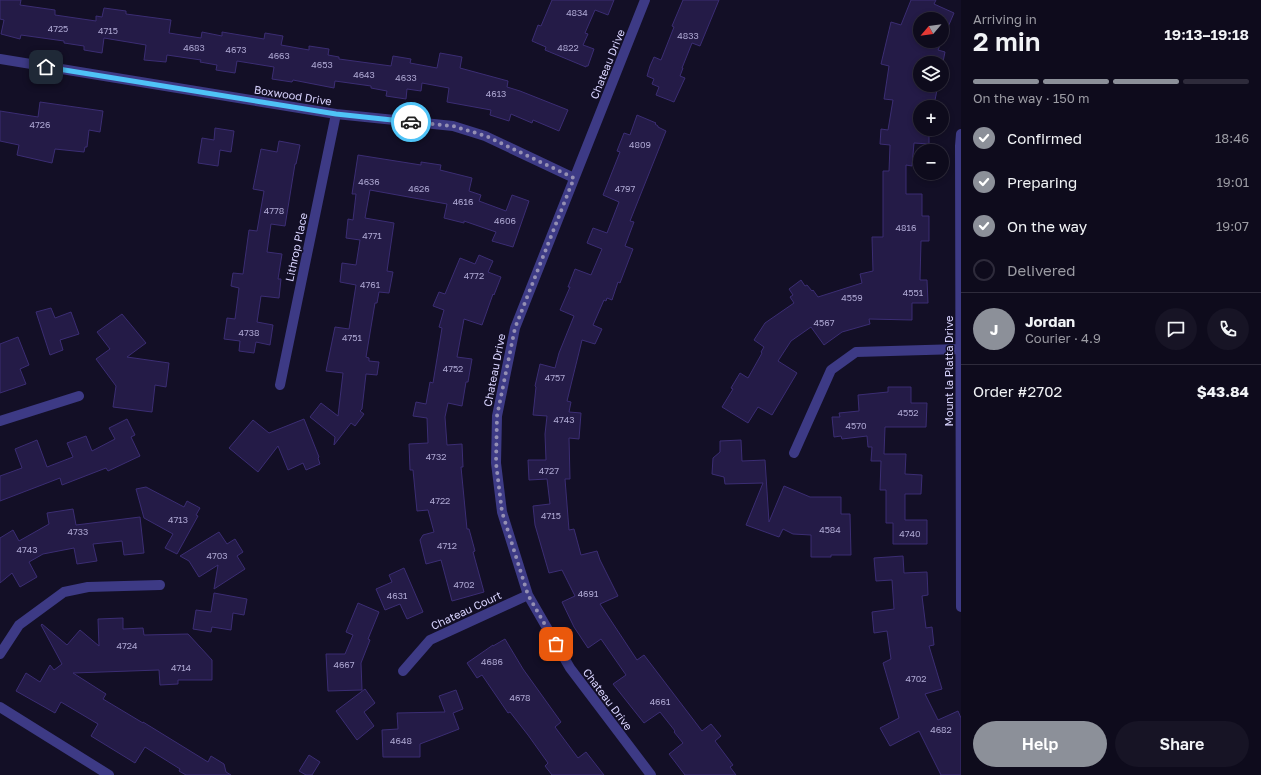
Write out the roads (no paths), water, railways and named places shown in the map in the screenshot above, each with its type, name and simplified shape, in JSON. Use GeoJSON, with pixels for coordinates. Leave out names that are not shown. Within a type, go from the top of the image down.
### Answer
{"type":"FeatureCollection","features":[{"type":"Feature","properties":{"kind":"street","name":"Chateau Drive"},"geometry":{"type":"LineString","coordinates":[[645,0],[515,328],[497,416],[496,463],[502,512],[528,595],[570,668],[651,775]]}},
{"type":"Feature","properties":{"kind":"street","name":"Boxwood Drive"},"geometry":{"type":"LineString","coordinates":[[0,60],[336,114],[453,126],[486,136],[574,178]]}},
{"type":"Feature","properties":{"kind":"street","name":"Lithrop Place"},"geometry":{"type":"LineString","coordinates":[[280,385],[336,114]]}},
{"type":"Feature","properties":{"kind":"street","name":"Mount la Platta Drive"},"geometry":{"type":"LineString","coordinates":[[961,134],[961,607]]}},
{"type":"Feature","properties":{"kind":"street"},"geometry":{"type":"LineString","coordinates":[[794,454],[831,370],[856,352],[960,349]]}},
{"type":"Feature","properties":{"kind":"street"},"geometry":{"type":"LineString","coordinates":[[0,421],[79,396]]}},
{"type":"Feature","properties":{"kind":"street"},"geometry":{"type":"LineString","coordinates":[[0,654],[19,624],[64,592],[88,587],[160,585]]}},
{"type":"Feature","properties":{"kind":"street","name":"Chateau Court"},"geometry":{"type":"LineString","coordinates":[[403,671],[430,640],[528,595]]}},
{"type":"Feature","properties":{"kind":"street"},"geometry":{"type":"LineString","coordinates":[[0,707],[109,775]]}}]}
